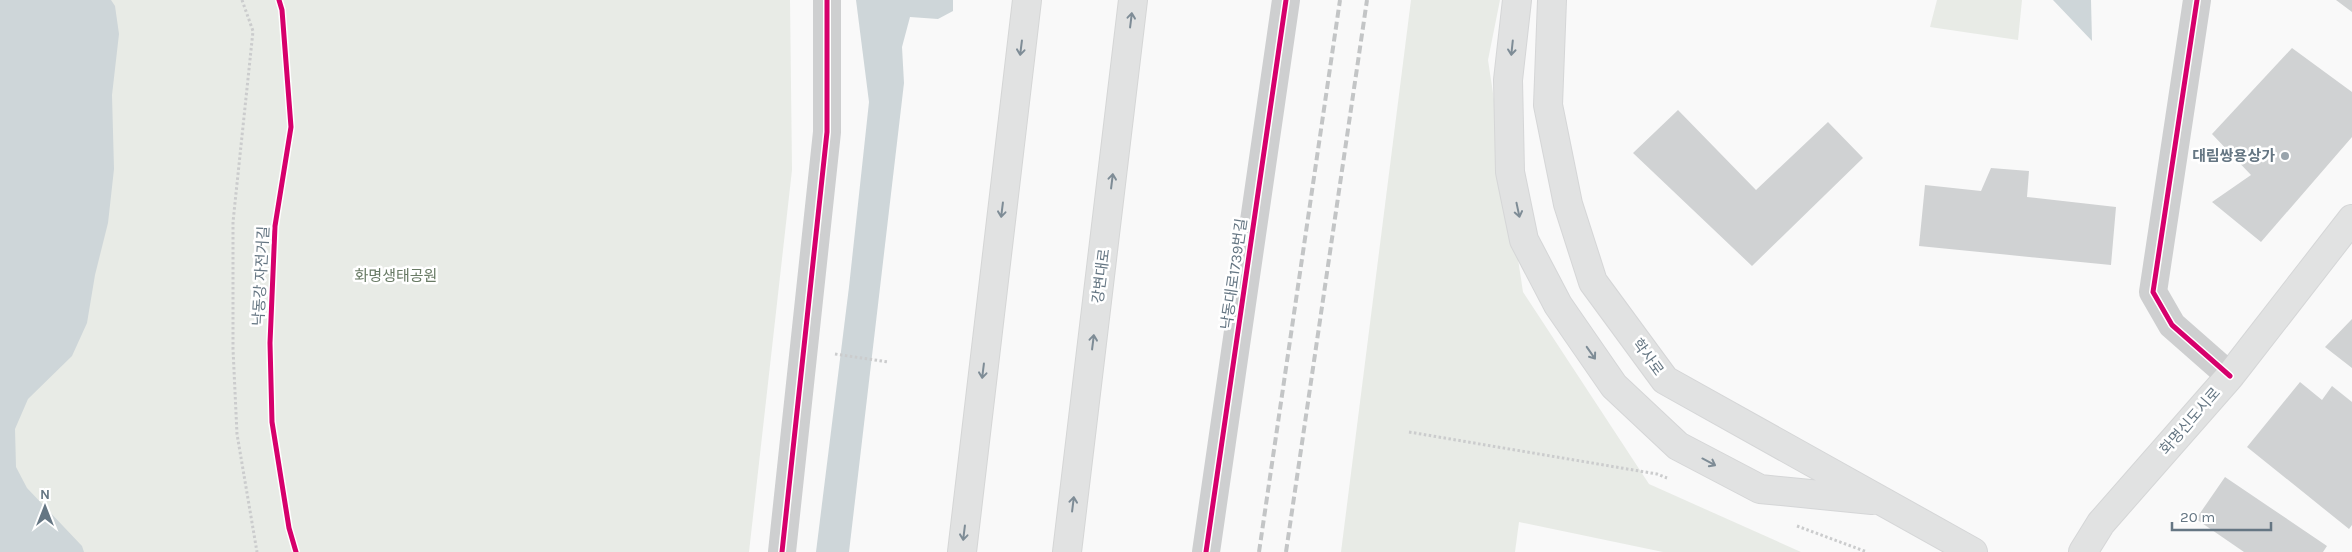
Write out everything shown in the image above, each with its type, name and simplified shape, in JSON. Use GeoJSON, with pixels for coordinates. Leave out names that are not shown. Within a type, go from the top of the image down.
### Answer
{"type":"FeatureCollection","features":[{"type":"Feature","properties":{"kind":"main road"},"geometry":{"type":"LineString","coordinates":[[962,552],[1027,0]]}},
{"type":"Feature","properties":{"kind":"main road","name":"강변대로"},"geometry":{"type":"LineString","coordinates":[[1067,552],[1133,0]]}},
{"type":"Feature","properties":{"kind":"main road"},"geometry":{"type":"LineString","coordinates":[[1517,0],[1508,80],[1510,172],[1524,240],[1558,305],[1614,386],[1678,446],[1760,489],[1884,501]]}},
{"type":"Feature","properties":{"kind":"main road","name":"학사로"},"geometry":{"type":"LineString","coordinates":[[1552,0],[1548,105],[1568,204],[1593,282],[1665,380],[1973,552]]}},
{"type":"Feature","properties":{"kind":"main road","name":"화명신도시로"},"geometry":{"type":"LineString","coordinates":[[2083,552],[2101,523],[2230,376],[2352,219]]}},
{"type":"Feature","properties":{"kind":"street"},"geometry":{"type":"LineString","coordinates":[[782,552],[827,132],[827,0]]}},
{"type":"Feature","properties":{"kind":"street","name":"낙동대로1739번길"},"geometry":{"type":"LineString","coordinates":[[1206,552],[1286,0]]}},
{"type":"Feature","properties":{"kind":"street"},"geometry":{"type":"LineString","coordinates":[[2197,0],[2153,292],[2172,325],[2230,376]]}},
{"type":"Feature","properties":{"kind":"path"},"geometry":{"type":"LineString","coordinates":[[242,0],[253,31],[234,222],[234,349],[237,434],[257,552]]}},
{"type":"Feature","properties":{"kind":"path"},"geometry":{"type":"LineString","coordinates":[[834,354],[888,362]]}},
{"type":"Feature","properties":{"kind":"path"},"geometry":{"type":"LineString","coordinates":[[1410,432],[1657,474],[1675,481]]}},
{"type":"Feature","properties":{"kind":"path"},"geometry":{"type":"LineString","coordinates":[[1792,524],[1867,552]]}},
{"type":"Feature","properties":{"kind":"green space","name":"화명생태공원"},"geometry":{"type":"Polygon","coordinates":[[[0,0],[790,0],[792,170],[749,552],[0,552],[0,0]]]}},
{"type":"Feature","properties":{"kind":"green space"},"geometry":{"type":"Polygon","coordinates":[[[1411,0],[1500,0],[1488,60],[1523,292],[1649,484],[1801,552],[1663,552],[1519,522],[1515,552],[1341,552],[1411,0]]]}},
{"type":"Feature","properties":{"kind":"green space"},"geometry":{"type":"Polygon","coordinates":[[[1937,0],[2022,0],[2018,40],[1930,27],[1937,0]]]}},
{"type":"Feature","properties":{"kind":"shaded area"},"geometry":{"type":"Polygon","coordinates":[[[0,0],[111,0],[115,6],[119,34],[112,95],[114,169],[108,223],[95,275],[87,323],[72,356],[28,399],[15,429],[16,467],[27,488],[82,546],[84,552],[0,552],[0,0]]]}},
{"type":"Feature","properties":{"kind":"shaded area"},"geometry":{"type":"Polygon","coordinates":[[[856,0],[953,0],[953,11],[938,19],[910,17],[902,47],[904,83],[849,552],[816,552],[849,287],[869,102],[856,0]]]}},
{"type":"Feature","properties":{"kind":"shaded area"},"geometry":{"type":"Polygon","coordinates":[[[2053,0],[2091,0],[2092,41],[2053,0]]]}},
{"type":"Feature","properties":{"kind":"building"},"geometry":{"type":"Polygon","coordinates":[[[2336,0],[2352,0],[2352,12],[2336,0]]]}},
{"type":"Feature","properties":{"kind":"building","name":"대림쌍용상가"},"geometry":{"type":"Polygon","coordinates":[[[2292,48],[2352,92],[2352,137],[2261,242],[2212,202],[2251,175],[2212,134],[2292,48]]]}},
{"type":"Feature","properties":{"kind":"building"},"geometry":{"type":"Polygon","coordinates":[[[1678,110],[1756,190],[1828,122],[1863,158],[1752,266],[1633,153],[1678,110]]]}},
{"type":"Feature","properties":{"kind":"building"},"geometry":{"type":"Polygon","coordinates":[[[1991,168],[2029,171],[2027,197],[2116,207],[2111,265],[1919,246],[1925,185],[1981,191],[1991,168]]]}},
{"type":"Feature","properties":{"kind":"building"},"geometry":{"type":"Polygon","coordinates":[[[2352,319],[2352,368],[2325,347],[2352,319]]]}},
{"type":"Feature","properties":{"kind":"building"},"geometry":{"type":"Polygon","coordinates":[[[2300,382],[2322,400],[2332,386],[2352,402],[2352,525],[2349,529],[2247,447],[2300,382]]]}},
{"type":"Feature","properties":{"kind":"building"},"geometry":{"type":"Polygon","coordinates":[[[2225,477],[2327,546],[2323,552],[2244,552],[2196,519],[2225,477]]]}},
{"type":"Feature","properties":{"kind":"railway"},"geometry":{"type":"LineString","coordinates":[[1259,552],[1340,0]]}},
{"type":"Feature","properties":{"kind":"railway"},"geometry":{"type":"LineString","coordinates":[[1286,552],[1367,0]]}},
{"type":"Feature","properties":{"kind":"cycle path","name":"낙동강 자전거길"},"geometry":{"type":"LineString","coordinates":[[279,0],[282,10],[291,127],[275,226],[270,343],[272,422],[289,528],[296,552]]}},
{"type":"Feature","properties":{"kind":"cycle path"},"geometry":{"type":"LineString","coordinates":[[782,552],[827,132],[827,0]]}},
{"type":"Feature","properties":{"kind":"cycle path"},"geometry":{"type":"LineString","coordinates":[[1206,552],[1286,0]]}},
{"type":"Feature","properties":{"kind":"cycle path"},"geometry":{"type":"LineString","coordinates":[[2197,0],[2153,292],[2172,325],[2230,376]]}},
{"type":"Feature","properties":{"kind":"place","name":"대림쌍용상가"},"geometry":{"type":"Point","coordinates":[2285,156]}}]}
